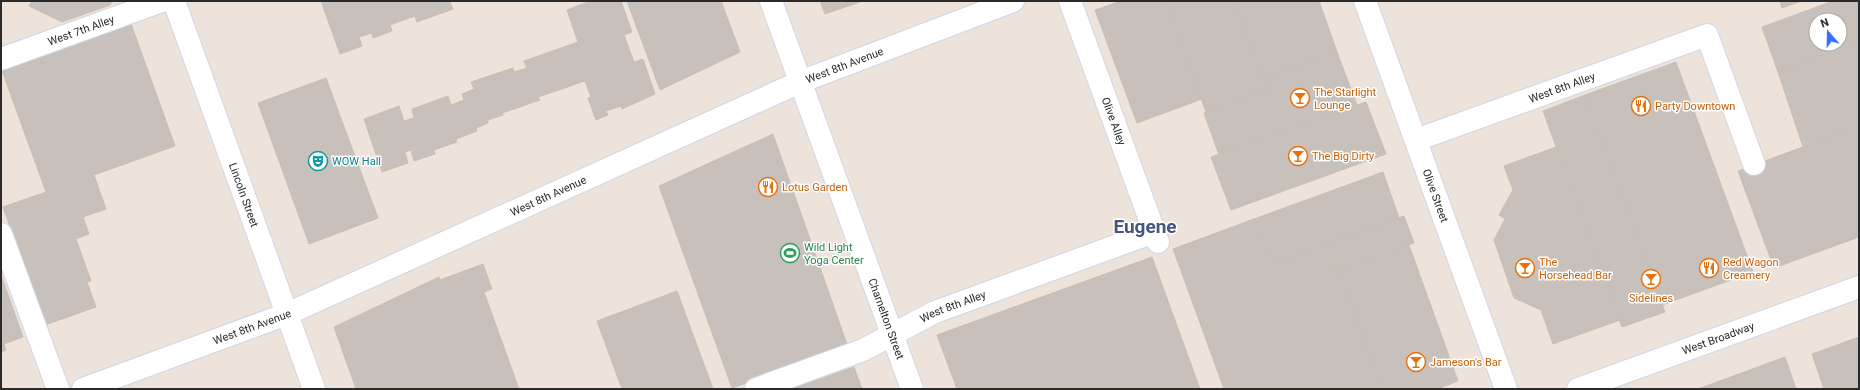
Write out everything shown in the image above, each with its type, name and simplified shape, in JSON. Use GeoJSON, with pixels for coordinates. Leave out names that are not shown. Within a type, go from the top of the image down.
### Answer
{"type":"FeatureCollection","features":[{"type":"Feature","properties":{"kind":"street","name":"West 7th Alley"},"geometry":{"type":"LineString","coordinates":[[1,59],[162,1]]}},
{"type":"Feature","properties":{"kind":"street","name":"Lincoln Street"},"geometry":{"type":"LineString","coordinates":[[174,1],[314,389]]}},
{"type":"Feature","properties":{"kind":"street","name":"Charnelton Street"},"geometry":{"type":"LineString","coordinates":[[771,1],[912,389]]}},
{"type":"Feature","properties":{"kind":"street","name":"West 8th Avenue"},"geometry":{"type":"LineString","coordinates":[[83,389],[287,314],[800,82],[1013,1]]}},
{"type":"Feature","properties":{"kind":"street","name":"Olive Alley"},"geometry":{"type":"LineString","coordinates":[[1070,1],[1156,237]]}},
{"type":"Feature","properties":{"kind":"street","name":"Olive Street"},"geometry":{"type":"LineString","coordinates":[[1365,1],[1506,389]]}},
{"type":"Feature","properties":{"kind":"street","name":"West 8th Alley"},"geometry":{"type":"LineString","coordinates":[[1416,140],[1707,35],[1754,164]]}},
{"type":"Feature","properties":{"kind":"street"},"geometry":{"type":"LineString","coordinates":[[1,234],[58,389]]}},
{"type":"Feature","properties":{"kind":"street","name":"West 8th Alley"},"geometry":{"type":"LineString","coordinates":[[756,389],[863,350],[893,336],[935,312],[1156,237]]}},
{"type":"Feature","properties":{"kind":"street","name":"West Broadway"},"geometry":{"type":"LineString","coordinates":[[1578,389],[1859,287]]}},
{"type":"Feature","properties":{"kind":"building"},"geometry":{"type":"Polygon","coordinates":[[[32,1],[112,1],[110,5],[62,22],[29,6],[32,1]]]}},
{"type":"Feature","properties":{"kind":"building"},"geometry":{"type":"Polygon","coordinates":[[[321,1],[452,1],[450,2],[453,9],[417,22],[415,16],[390,25],[392,31],[373,38],[372,33],[359,37],[362,46],[340,54],[321,1]]]}},
{"type":"Feature","properties":{"kind":"building"},"geometry":{"type":"Polygon","coordinates":[[[591,1],[621,1],[632,32],[624,35],[634,62],[643,59],[655,94],[622,109],[621,106],[606,111],[608,115],[596,120],[588,98],[591,97],[585,81],[538,97],[540,100],[502,113],[503,115],[488,120],[488,123],[476,128],[477,131],[456,139],[457,142],[434,150],[435,154],[414,161],[411,150],[405,152],[408,163],[382,172],[364,119],[399,106],[404,121],[414,118],[412,109],[448,96],[451,105],[464,100],[462,94],[474,89],[471,82],[513,68],[514,72],[527,68],[524,61],[578,42],[567,10],[591,1]]]}},
{"type":"Feature","properties":{"kind":"building"},"geometry":{"type":"Polygon","coordinates":[[[627,1],[721,1],[740,52],[660,90],[627,1]]]}},
{"type":"Feature","properties":{"kind":"building"},"geometry":{"type":"Polygon","coordinates":[[[820,1],[863,1],[825,14],[820,1]]]}},
{"type":"Feature","properties":{"kind":"building"},"geometry":{"type":"Polygon","coordinates":[[[1121,1],[1166,1],[1202,99],[1137,123],[1095,10],[1121,1]]]}},
{"type":"Feature","properties":{"kind":"building"},"geometry":{"type":"Polygon","coordinates":[[[1166,1],[1235,1],[1267,90],[1206,112],[1166,1]]]}},
{"type":"Feature","properties":{"kind":"building"},"geometry":{"type":"Polygon","coordinates":[[[1235,1],[1319,1],[1337,52],[1263,79],[1235,1]]]}},
{"type":"Feature","properties":{"kind":"building"},"geometry":{"type":"Polygon","coordinates":[[[1780,1],[1801,1],[1782,8],[1780,1]]]}},
{"type":"Feature","properties":{"kind":"building"},"geometry":{"type":"Polygon","coordinates":[[[1833,1],[1859,1],[1859,42],[1848,46],[1848,12],[1808,12],[1808,52],[1832,52],[1778,72],[1762,27],[1833,1]]]}},
{"type":"Feature","properties":{"kind":"building"},"geometry":{"type":"Polygon","coordinates":[[[130,21],[175,146],[94,175],[106,209],[83,217],[89,234],[76,239],[91,281],[87,282],[96,307],[45,325],[3,207],[46,192],[1,68],[130,21]]]}},
{"type":"Feature","properties":{"kind":"building"},"geometry":{"type":"Polygon","coordinates":[[[1859,42],[1859,126],[1803,147],[1778,72],[1832,52],[1848,52],[1848,46],[1859,42]]]}},
{"type":"Feature","properties":{"kind":"building","name":"The Starlight Lounge"},"geometry":{"type":"Polygon","coordinates":[[[1337,52],[1357,105],[1219,155],[1204,113],[1267,90],[1263,79],[1337,52]]]}},
{"type":"Feature","properties":{"kind":"building"},"geometry":{"type":"Polygon","coordinates":[[[1676,62],[1753,272],[1662,305],[1585,95],[1676,62]]]}},
{"type":"Feature","properties":{"kind":"building","name":"WOW Hall"},"geometry":{"type":"Polygon","coordinates":[[[326,78],[378,218],[309,244],[258,103],[326,78]]]}},
{"type":"Feature","properties":{"kind":"building"},"geometry":{"type":"Polygon","coordinates":[[[1585,95],[1665,312],[1622,327],[1543,111],[1585,95]]]}},
{"type":"Feature","properties":{"kind":"building","name":"The Big Dirty"},"geometry":{"type":"Polygon","coordinates":[[[1366,102],[1386,154],[1231,210],[1211,157],[1366,102]]]}},
{"type":"Feature","properties":{"kind":"building"},"geometry":{"type":"Polygon","coordinates":[[[1859,126],[1859,237],[1774,268],[1738,171],[1859,126]]]}},
{"type":"Feature","properties":{"kind":"building"},"geometry":{"type":"Polygon","coordinates":[[[773,134],[848,347],[732,388],[659,186],[773,134]]]}},
{"type":"Feature","properties":{"kind":"building"},"geometry":{"type":"Polygon","coordinates":[[[1556,147],[1620,320],[1553,344],[1541,310],[1514,298],[1494,240],[1505,219],[1499,215],[1513,190],[1504,166],[1556,147]]]}},
{"type":"Feature","properties":{"kind":"building"},"geometry":{"type":"Polygon","coordinates":[[[1383,172],[1399,218],[1271,265],[1254,219],[1383,172]]]}},
{"type":"Feature","properties":{"kind":"building"},"geometry":{"type":"Polygon","coordinates":[[[1404,216],[1414,243],[1334,272],[1325,245],[1404,216]]]}},
{"type":"Feature","properties":{"kind":"building"},"geometry":{"type":"Polygon","coordinates":[[[1254,219],[1271,265],[1325,245],[1334,272],[1339,270],[1382,389],[1224,389],[1173,249],[1254,219]]]}},
{"type":"Feature","properties":{"kind":"building"},"geometry":{"type":"Polygon","coordinates":[[[1409,245],[1458,381],[1437,389],[1382,389],[1339,270],[1409,245]]]}},
{"type":"Feature","properties":{"kind":"building"},"geometry":{"type":"Polygon","coordinates":[[[1152,257],[1200,389],[957,389],[937,335],[1152,257]]]}},
{"type":"Feature","properties":{"kind":"building"},"geometry":{"type":"Polygon","coordinates":[[[483,264],[492,289],[484,292],[519,389],[356,389],[334,327],[439,277],[440,280],[483,264]]]}},
{"type":"Feature","properties":{"kind":"building"},"geometry":{"type":"Polygon","coordinates":[[[1,275],[23,337],[4,344],[6,350],[1,352],[1,275]]]}},
{"type":"Feature","properties":{"kind":"building"},"geometry":{"type":"Polygon","coordinates":[[[677,291],[713,389],[622,389],[597,321],[677,291]]]}},
{"type":"Feature","properties":{"kind":"building"},"geometry":{"type":"Polygon","coordinates":[[[1859,337],[1859,389],[1824,389],[1812,354],[1859,337]]]}},
{"type":"Feature","properties":{"kind":"building"},"geometry":{"type":"Polygon","coordinates":[[[1785,357],[1796,389],[1698,389],[1785,357]]]}},
{"type":"Feature","properties":{"kind":"building"},"geometry":{"type":"Polygon","coordinates":[[[854,367],[862,389],[789,389],[819,377],[820,379],[854,367]]]}},
{"type":"Feature","properties":{"kind":"place","name":"The Starlight Lounge"},"geometry":{"type":"Point","coordinates":[1300,98]}},
{"type":"Feature","properties":{"kind":"place","name":"Party Downtown"},"geometry":{"type":"Point","coordinates":[1641,106]}},
{"type":"Feature","properties":{"kind":"place","name":"The Big Dirty"},"geometry":{"type":"Point","coordinates":[1298,156]}},
{"type":"Feature","properties":{"kind":"place","name":"WOW Hall"},"geometry":{"type":"Point","coordinates":[318,161]}},
{"type":"Feature","properties":{"kind":"place","name":"Lotus Garden"},"geometry":{"type":"Point","coordinates":[768,187]}},
{"type":"Feature","properties":{"kind":"place","name":"Wild Light Yoga Center"},"geometry":{"type":"Point","coordinates":[790,253]}},
{"type":"Feature","properties":{"kind":"place","name":"The Horsehead Bar"},"geometry":{"type":"Point","coordinates":[1525,268]}},
{"type":"Feature","properties":{"kind":"place","name":"Red Wagon Creamery"},"geometry":{"type":"Point","coordinates":[1709,268]}},
{"type":"Feature","properties":{"kind":"place","name":"Sidelines"},"geometry":{"type":"Point","coordinates":[1651,279]}},
{"type":"Feature","properties":{"kind":"place","name":"Jameson's Bar"},"geometry":{"type":"Point","coordinates":[1416,362]}},
{"type":"Feature","properties":{"kind":"district","name":"Eugene"},"geometry":{"type":"Point","coordinates":[1145,226]}}]}
